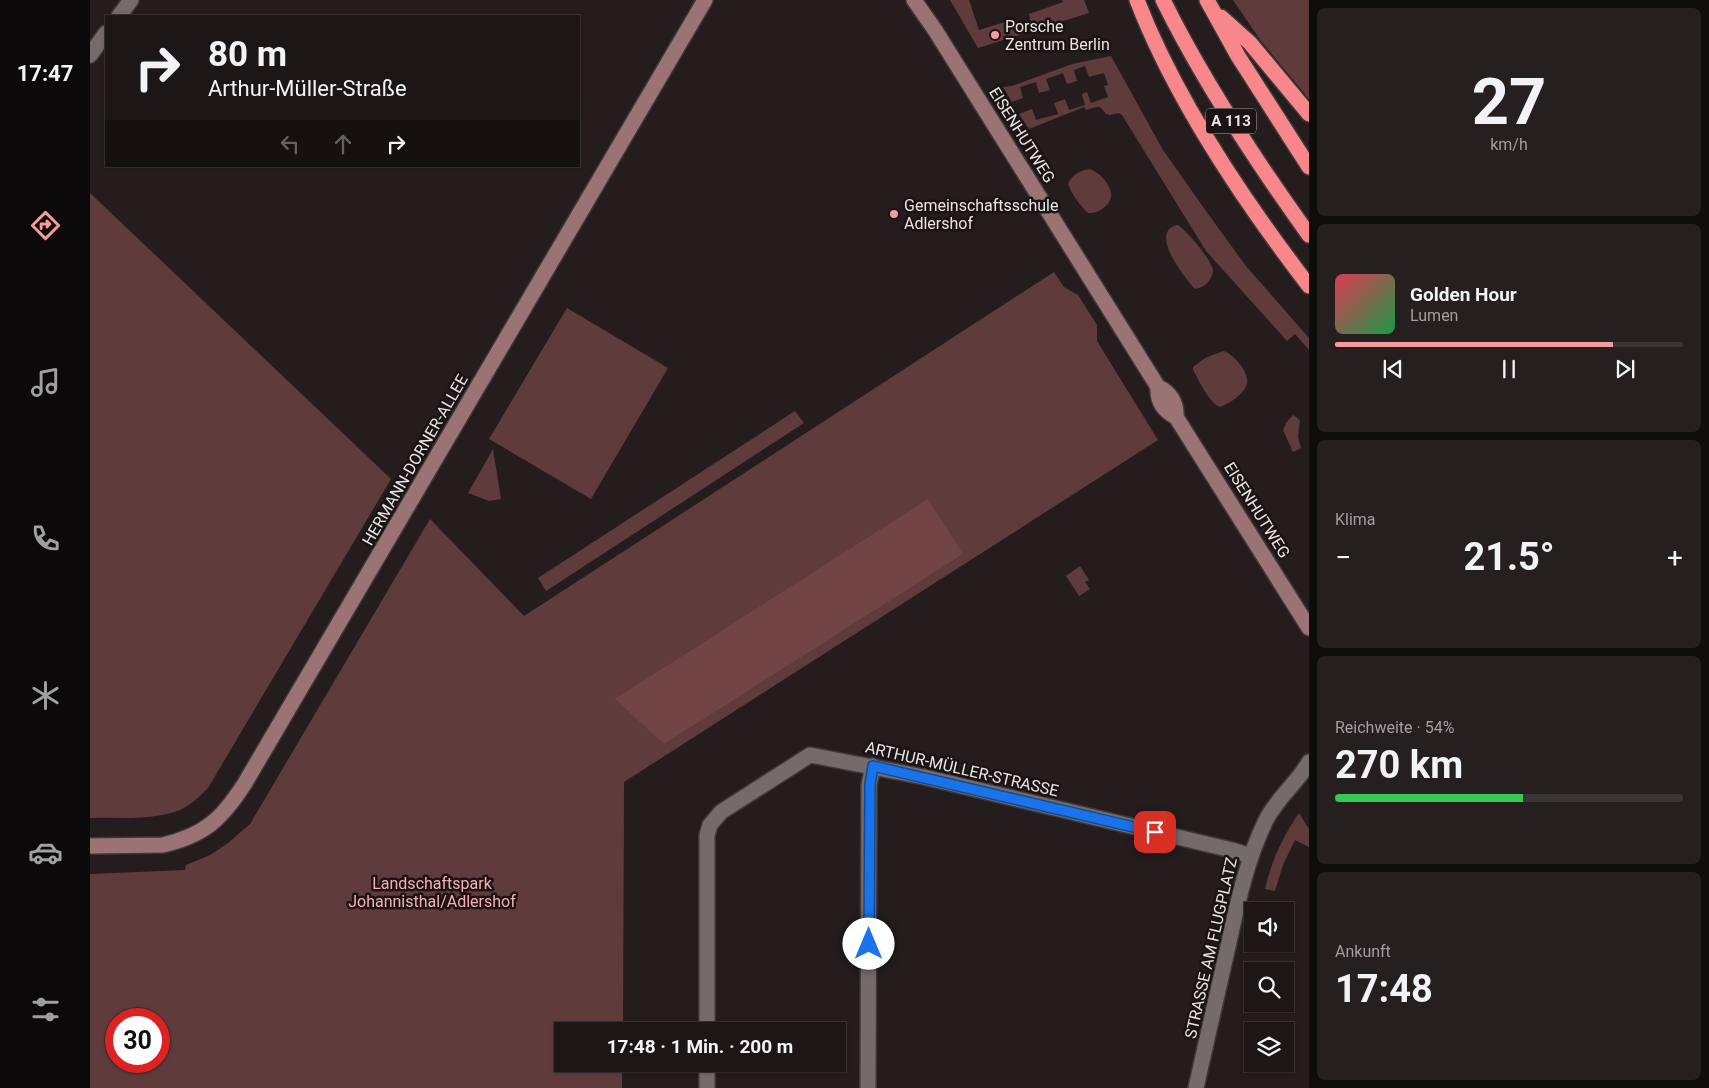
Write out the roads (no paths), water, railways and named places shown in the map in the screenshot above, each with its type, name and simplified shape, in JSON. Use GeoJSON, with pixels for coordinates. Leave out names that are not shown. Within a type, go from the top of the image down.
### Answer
{"type":"FeatureCollection","features":[{"type":"Feature","properties":{"kind":"highway"},"geometry":{"type":"LineString","coordinates":[[1137,0],[1190,110],[1266,227],[1309,286]]}},
{"type":"Feature","properties":{"kind":"highway","name":"A 113"},"geometry":{"type":"LineString","coordinates":[[1163,0],[1226,112],[1259,164],[1309,235]]}},
{"type":"Feature","properties":{"kind":"highway"},"geometry":{"type":"LineString","coordinates":[[1209,4],[1250,43],[1309,114]]}},
{"type":"Feature","properties":{"kind":"highway","name":"A 113"},"geometry":{"type":"LineString","coordinates":[[1209,4],[1238,56],[1309,167]]}},
{"type":"Feature","properties":{"kind":"street"},"geometry":{"type":"LineString","coordinates":[[120,15],[131,0]]}},
{"type":"Feature","properties":{"kind":"street","name":"HERMANN-DORNER-ALLEE"},"geometry":{"type":"LineString","coordinates":[[90,846],[163,845],[174,842],[204,829],[220,817],[229,806],[245,783],[705,0]]}},
{"type":"Feature","properties":{"kind":"street","name":"EISENHUTWEG"},"geometry":{"type":"LineString","coordinates":[[914,0],[935,30],[1158,387],[1157,397],[1160,402],[1167,413],[1176,417],[1308,626]]}},
{"type":"Feature","properties":{"kind":"street","name":"EISENHUTWEG"},"geometry":{"type":"LineString","coordinates":[[922,0],[935,30]]}},
{"type":"Feature","properties":{"kind":"street"},"geometry":{"type":"LineString","coordinates":[[90,55],[105,34]]}},
{"type":"Feature","properties":{"kind":"street","name":"ARTHUR-MÜLLER-STRASSE"},"geometry":{"type":"LineString","coordinates":[[707,1022],[707,835],[710,825],[721,812],[810,754],[873,766],[1232,850],[1250,856]]}},
{"type":"Feature","properties":{"kind":"street"},"geometry":{"type":"LineString","coordinates":[[868,1088],[870,784],[873,766]]}},
{"type":"Feature","properties":{"kind":"street","name":"STRASSE AM FLUGPLATZ"},"geometry":{"type":"LineString","coordinates":[[1196,1088],[1240,891],[1250,856],[1267,818],[1291,784],[1307,767]]}},
{"type":"Feature","properties":{"kind":"street"},"geometry":{"type":"LineString","coordinates":[[707,1072],[707,1088]]}},
{"type":"Feature","properties":{"kind":"place","name":"Porsche Zentrum Berlin"},"geometry":{"type":"Point","coordinates":[995,35]}},
{"type":"Feature","properties":{"kind":"place","name":"Gemeinschaftsschule Adlershof"},"geometry":{"type":"Point","coordinates":[894,214]}},
{"type":"Feature","properties":{"kind":"park label","name":"Landschaftspark Johannisthal/Adlershof"},"geometry":{"type":"Point","coordinates":[432,892]}}]}
